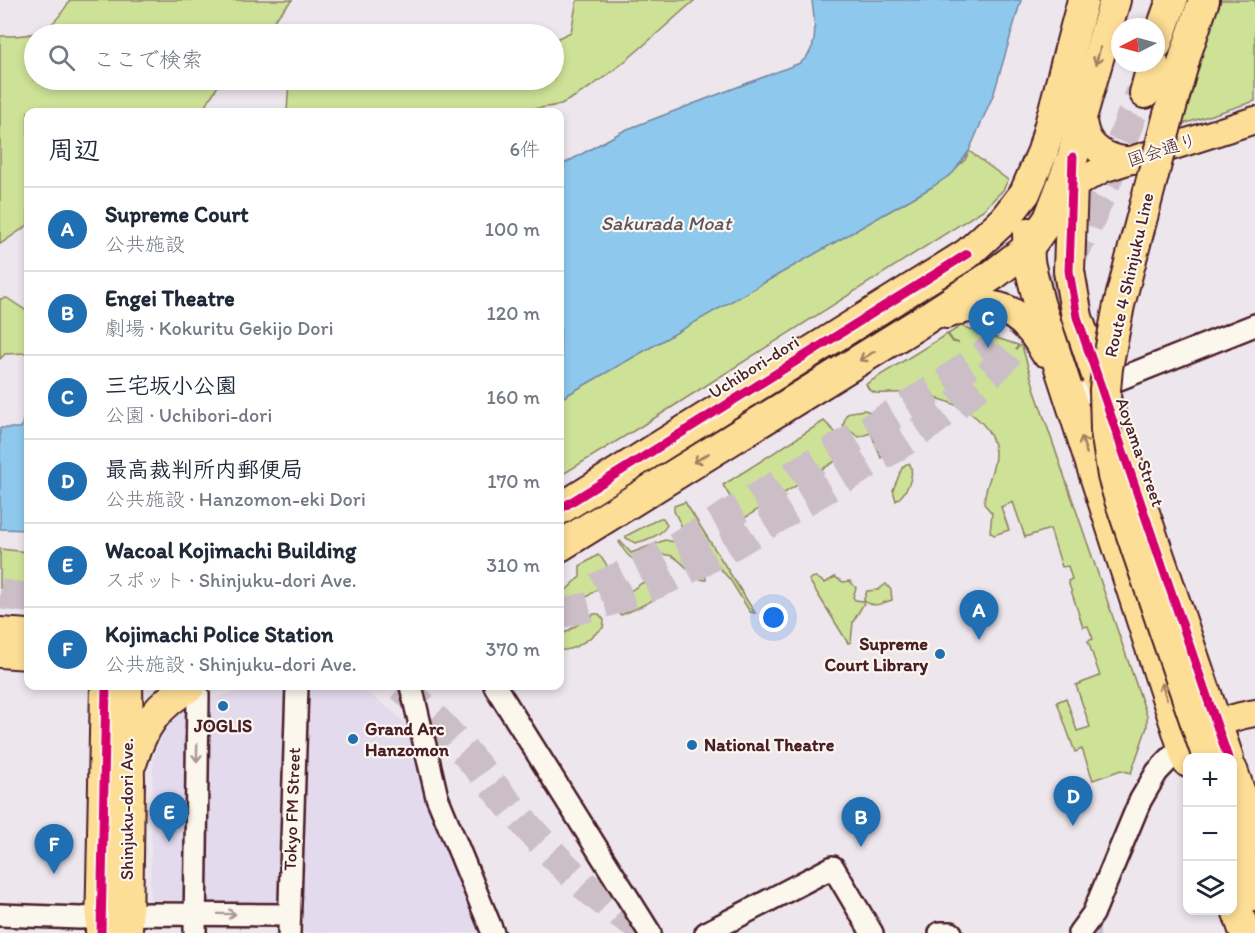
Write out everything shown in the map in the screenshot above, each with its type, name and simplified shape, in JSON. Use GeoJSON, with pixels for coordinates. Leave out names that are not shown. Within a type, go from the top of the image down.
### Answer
{"type":"FeatureCollection","features":[{"type":"Feature","properties":{"kind":"highway","name":"Uchibori-dori"},"geometry":{"type":"LineString","coordinates":[[564,506],[967,254],[1005,220],[1025,193],[1042,151],[1083,0]]}},
{"type":"Feature","properties":{"kind":"highway"},"geometry":{"type":"LineString","coordinates":[[564,544],[916,325],[993,274],[1032,232],[1074,181],[1082,114],[1115,0]]}},
{"type":"Feature","properties":{"kind":"highway","name":"Route 4 Shinjuku Line"},"geometry":{"type":"LineString","coordinates":[[1191,753],[1108,453],[1104,409],[1108,358],[1119,305],[1186,53],[1204,0]]}},
{"type":"Feature","properties":{"kind":"highway"},"geometry":{"type":"LineString","coordinates":[[1165,32],[1170,15]]}},
{"type":"Feature","properties":{"kind":"highway"},"geometry":{"type":"LineString","coordinates":[[1150,72],[1146,95],[1153,72]]}},
{"type":"Feature","properties":{"kind":"highway"},"geometry":{"type":"LineString","coordinates":[[1042,151],[1032,232],[1035,290],[1069,399],[1191,753]]}},
{"type":"Feature","properties":{"kind":"highway","name":"Aoyama Street"},"geometry":{"type":"LineString","coordinates":[[1074,181],[1069,258],[1071,284],[1082,333],[1226,753]]}},
{"type":"Feature","properties":{"kind":"highway"},"geometry":{"type":"LineString","coordinates":[[967,254],[992,248],[1032,232]]}},
{"type":"Feature","properties":{"kind":"highway"},"geometry":{"type":"LineString","coordinates":[[1032,232],[1046,252],[1064,267],[1071,284]]}},
{"type":"Feature","properties":{"kind":"highway"},"geometry":{"type":"LineString","coordinates":[[916,325],[968,306],[987,305],[1011,312],[1025,322],[1041,342],[1069,399]]}},
{"type":"Feature","properties":{"kind":"highway"},"geometry":{"type":"LineString","coordinates":[[129,780],[137,744],[145,728],[162,705],[185,690]]}},
{"type":"Feature","properties":{"kind":"highway","name":"Shinjuku-dori Ave."},"geometry":{"type":"LineString","coordinates":[[113,691],[129,780],[114,925]]}},
{"type":"Feature","properties":{"kind":"highway","name":"Shinjuku-dori Ave."},"geometry":{"type":"LineString","coordinates":[[113,691],[114,925]]}},
{"type":"Feature","properties":{"kind":"highway"},"geometry":{"type":"LineString","coordinates":[[1237,782],[1255,836]]}},
{"type":"Feature","properties":{"kind":"highway"},"geometry":{"type":"LineString","coordinates":[[1237,842],[1255,896]]}},
{"type":"Feature","properties":{"kind":"highway"},"geometry":{"type":"LineString","coordinates":[[1237,908],[1245,933]]}},
{"type":"Feature","properties":{"kind":"main road"},"geometry":{"type":"LineString","coordinates":[[1082,114],[1087,137],[1099,149],[1116,159],[1133,160]]}},
{"type":"Feature","properties":{"kind":"main road","name":"国会通り"},"geometry":{"type":"LineString","coordinates":[[1074,181],[1255,120]]}},
{"type":"Feature","properties":{"kind":"main road"},"geometry":{"type":"LineString","coordinates":[[0,631],[24,633]]}},
{"type":"Feature","properties":{"kind":"main road"},"geometry":{"type":"LineString","coordinates":[[0,654],[24,656]]}},
{"type":"Feature","properties":{"kind":"main road"},"geometry":{"type":"LineString","coordinates":[[1194,753],[1217,723],[1240,715],[1255,713]]}},
{"type":"Feature","properties":{"kind":"street"},"geometry":{"type":"LineString","coordinates":[[1069,399],[1255,325]]}},
{"type":"Feature","properties":{"kind":"street"},"geometry":{"type":"LineString","coordinates":[[194,690],[198,694],[195,923]]}},
{"type":"Feature","properties":{"kind":"street","name":"Tokyo FM Street"},"geometry":{"type":"LineString","coordinates":[[289,924],[297,690]]}},
{"type":"Feature","properties":{"kind":"street"},"geometry":{"type":"LineString","coordinates":[[412,690],[437,796],[493,933]]}},
{"type":"Feature","properties":{"kind":"street"},"geometry":{"type":"LineString","coordinates":[[498,690],[650,933]]}},
{"type":"Feature","properties":{"kind":"street"},"geometry":{"type":"LineString","coordinates":[[1078,933],[1093,914],[1140,801],[1157,772],[1183,759]]}},
{"type":"Feature","properties":{"kind":"street"},"geometry":{"type":"LineString","coordinates":[[706,933],[833,867],[872,933]]}},
{"type":"Feature","properties":{"kind":"street"},"geometry":{"type":"LineString","coordinates":[[0,915],[80,918],[114,925],[289,924]]}},
{"type":"Feature","properties":{"kind":"street"},"geometry":{"type":"LineString","coordinates":[[940,933],[951,933]]}},
{"type":"Feature","properties":{"kind":"shaded area"},"geometry":{"type":"Polygon","coordinates":[[[246,690],[362,690],[407,724],[430,809],[482,933],[303,933],[303,918],[296,904],[150,900],[153,759],[162,734],[176,715],[214,697],[246,690]]]}},
{"type":"Feature","properties":{"kind":"green space"},"geometry":{"type":"Polygon","coordinates":[[[70,0],[292,0],[271,24],[51,24],[70,0]]]}},
{"type":"Feature","properties":{"kind":"green space"},"geometry":{"type":"Polygon","coordinates":[[[577,0],[695,0],[615,69],[581,93],[558,105],[540,108],[287,108],[288,90],[564,90],[564,35],[571,32],[577,0]]]}},
{"type":"Feature","properties":{"kind":"green space"},"geometry":{"type":"Polygon","coordinates":[[[1215,0],[1255,0],[1255,101],[1177,126],[1215,0]]]}},
{"type":"Feature","properties":{"kind":"green space"},"geometry":{"type":"Polygon","coordinates":[[[23,35],[24,90],[215,90],[204,108],[24,108],[24,228],[0,244],[0,36],[23,35]]]}},
{"type":"Feature","properties":{"kind":"green space"},"geometry":{"type":"Polygon","coordinates":[[[969,151],[1008,180],[1003,190],[983,210],[564,474],[564,397],[932,187],[965,160],[969,151]]]}},
{"type":"Feature","properties":{"kind":"green space"},"geometry":{"type":"Polygon","coordinates":[[[7,298],[24,309],[24,353],[5,354],[0,359],[0,299],[7,298]]]}},
{"type":"Feature","properties":{"kind":"green space"},"geometry":{"type":"Polygon","coordinates":[[[961,326],[1018,345],[1016,350],[1022,346],[1036,394],[1147,716],[1147,727],[1131,773],[1121,770],[1093,780],[1082,749],[1075,752],[1057,702],[1066,698],[1077,731],[1090,727],[1076,685],[1100,676],[1088,641],[1093,639],[1088,626],[1083,627],[1068,581],[1072,579],[1068,566],[1062,567],[1050,529],[1025,537],[1013,502],[1001,507],[1009,530],[994,535],[990,532],[992,513],[984,504],[995,453],[989,432],[970,413],[944,400],[916,394],[876,393],[866,384],[947,334],[953,342],[959,343],[953,341],[948,334],[961,326]]]}},
{"type":"Feature","properties":{"kind":"green space"},"geometry":{"type":"Polygon","coordinates":[[[864,410],[895,419],[897,424],[895,440],[881,458],[871,433],[859,437],[843,426],[846,415],[864,410]]]}},
{"type":"Feature","properties":{"kind":"green space"},"geometry":{"type":"Polygon","coordinates":[[[824,421],[853,450],[743,519],[723,485],[824,421]]]}},
{"type":"Feature","properties":{"kind":"green space"},"geometry":{"type":"Polygon","coordinates":[[[906,464],[910,464],[911,479],[907,489],[896,501],[893,490],[906,464]]]}},
{"type":"Feature","properties":{"kind":"green space"},"geometry":{"type":"Polygon","coordinates":[[[685,502],[755,613],[750,612],[731,581],[718,566],[688,539],[674,511],[674,506],[685,502]]]}},
{"type":"Feature","properties":{"kind":"green space"},"geometry":{"type":"Polygon","coordinates":[[[663,518],[667,525],[657,535],[635,543],[626,538],[626,536],[663,518]]]}},
{"type":"Feature","properties":{"kind":"green space"},"geometry":{"type":"Polygon","coordinates":[[[665,540],[679,544],[693,553],[702,566],[706,580],[697,577],[672,556],[664,554],[639,561],[633,559],[619,542],[631,553],[665,540]]]}},
{"type":"Feature","properties":{"kind":"green space"},"geometry":{"type":"Polygon","coordinates":[[[0,549],[24,552],[24,590],[0,588],[0,549]]]}},
{"type":"Feature","properties":{"kind":"green space"},"geometry":{"type":"Polygon","coordinates":[[[598,555],[608,568],[608,576],[604,584],[564,614],[564,592],[580,577],[580,566],[598,555]]]}},
{"type":"Feature","properties":{"kind":"green space"},"geometry":{"type":"Polygon","coordinates":[[[667,574],[672,583],[656,598],[621,615],[613,610],[613,603],[642,583],[667,574]]]}},
{"type":"Feature","properties":{"kind":"green space"},"geometry":{"type":"Polygon","coordinates":[[[816,577],[825,583],[835,577],[843,582],[850,581],[856,588],[853,597],[855,600],[863,601],[853,622],[851,642],[848,643],[809,580],[816,577]]]}},
{"type":"Feature","properties":{"kind":"green space"},"geometry":{"type":"Polygon","coordinates":[[[886,584],[891,590],[892,600],[875,605],[865,602],[867,591],[878,590],[886,584]]]}},
{"type":"Feature","properties":{"kind":"green space"},"geometry":{"type":"Polygon","coordinates":[[[594,614],[599,614],[604,620],[603,628],[571,649],[564,650],[564,633],[594,614]]]}},
{"type":"Feature","properties":{"kind":"water","name":"Sakurada Moat"},"geometry":{"type":"Polygon","coordinates":[[[812,0],[1021,0],[994,93],[969,151],[953,173],[564,397],[564,164],[625,130],[800,63],[811,50],[815,26],[812,0]]]}},
{"type":"Feature","properties":{"kind":"water"},"geometry":{"type":"Polygon","coordinates":[[[24,416],[24,530],[0,529],[0,428],[21,428],[24,416]]]}},
{"type":"Feature","properties":{"kind":"tunnel"},"geometry":{"type":"LineString","coordinates":[[564,612],[622,597],[708,559],[903,442],[966,396],[998,365],[1051,295],[1092,216],[1140,92]]}},
{"type":"Feature","properties":{"kind":"tunnel"},"geometry":{"type":"LineString","coordinates":[[596,588],[653,561],[938,387],[996,346]]}},
{"type":"Feature","properties":{"kind":"tunnel"},"geometry":{"type":"LineString","coordinates":[[0,594],[24,597]]}},
{"type":"Feature","properties":{"kind":"tunnel"},"geometry":{"type":"LineString","coordinates":[[405,690],[433,716],[549,851],[580,882],[614,909],[652,933]]}},
{"type":"Feature","properties":{"kind":"tunnel"},"geometry":{"type":"LineString","coordinates":[[1085,933],[1100,933]]}},
{"type":"Feature","properties":{"kind":"cycle path"},"geometry":{"type":"LineString","coordinates":[[1073,157],[1069,271],[1077,317],[1226,753]]}},
{"type":"Feature","properties":{"kind":"cycle path"},"geometry":{"type":"LineString","coordinates":[[564,506],[967,254]]}},
{"type":"Feature","properties":{"kind":"cycle path"},"geometry":{"type":"LineString","coordinates":[[101,933],[106,690]]}},
{"type":"Feature","properties":{"kind":"place","name":"三宅坂小公園"},"geometry":{"type":"Point","coordinates":[988,348]}},
{"type":"Feature","properties":{"kind":"place","name":"Supreme Court"},"geometry":{"type":"Point","coordinates":[979,640]}},
{"type":"Feature","properties":{"kind":"place","name":"Supreme Court Library"},"geometry":{"type":"Point","coordinates":[940,654]}},
{"type":"Feature","properties":{"kind":"place","name":"JOGLIS"},"geometry":{"type":"Point","coordinates":[223,706]}},
{"type":"Feature","properties":{"kind":"place","name":"Grand Arc Hanzomon"},"geometry":{"type":"Point","coordinates":[353,739]}},
{"type":"Feature","properties":{"kind":"place","name":"National Theatre"},"geometry":{"type":"Point","coordinates":[692,745]}},
{"type":"Feature","properties":{"kind":"place","name":"最高裁判所内郵便局"},"geometry":{"type":"Point","coordinates":[1073,826]}},
{"type":"Feature","properties":{"kind":"place","name":"Wacoal Kojimachi Building"},"geometry":{"type":"Point","coordinates":[169,842]}},
{"type":"Feature","properties":{"kind":"place","name":"Engei Theatre"},"geometry":{"type":"Point","coordinates":[861,847]}},
{"type":"Feature","properties":{"kind":"place","name":"Kojimachi Police Station"},"geometry":{"type":"Point","coordinates":[54,874]}}]}
